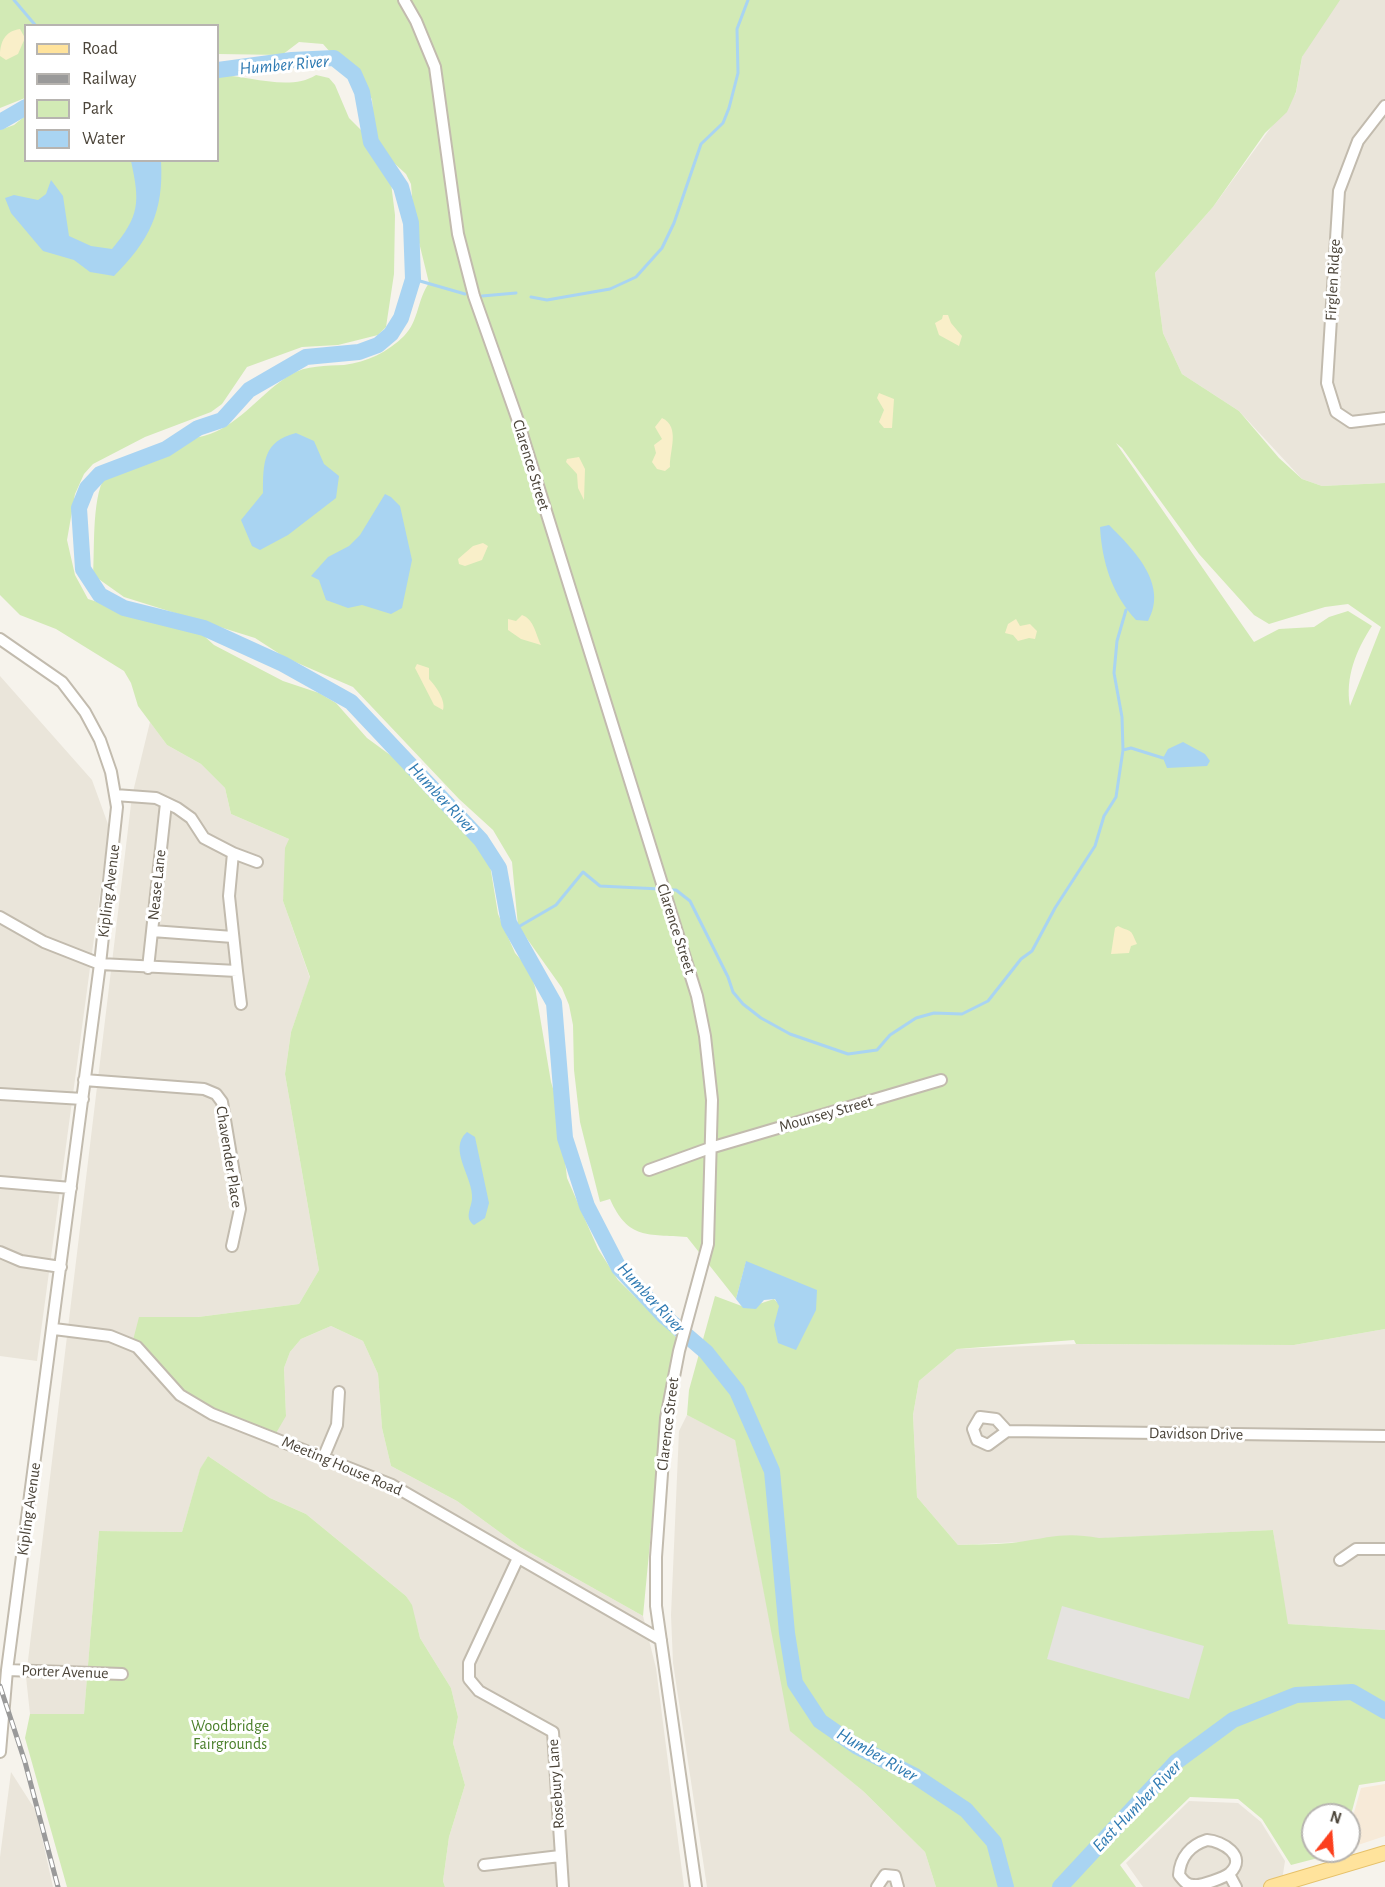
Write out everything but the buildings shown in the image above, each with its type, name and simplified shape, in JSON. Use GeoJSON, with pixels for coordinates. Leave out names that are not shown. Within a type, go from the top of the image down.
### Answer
{"type":"FeatureCollection","features":[{"type":"Feature","properties":{"kind":"main road"},"geometry":{"type":"LineString","coordinates":[[1271,1887],[1385,1853]]}},
{"type":"Feature","properties":{"kind":"street","name":"Clarence Street"},"geometry":{"type":"LineString","coordinates":[[404,0],[416,21],[435,67],[458,234],[474,296],[520,430],[697,996],[705,1036],[712,1100],[708,1244],[679,1351],[666,1418],[657,1542],[656,1606],[696,1887]]}},
{"type":"Feature","properties":{"kind":"street","name":"Firglen Ridge"},"geometry":{"type":"LineString","coordinates":[[1385,106],[1358,141],[1339,191],[1327,383],[1336,412],[1351,422],[1385,418]]}},
{"type":"Feature","properties":{"kind":"street","name":"Kipling Avenue"},"geometry":{"type":"LineString","coordinates":[[0,639],[62,682],[85,712],[100,740],[116,795],[116,829],[100,964],[8,1670],[0,1752]]}},
{"type":"Feature","properties":{"kind":"street"},"geometry":{"type":"LineString","coordinates":[[116,795],[142,795],[166,803],[191,818],[204,838],[257,862]]}},
{"type":"Feature","properties":{"kind":"street","name":"Nease Lane"},"geometry":{"type":"LineString","coordinates":[[148,968],[166,803]]}},
{"type":"Feature","properties":{"kind":"street"},"geometry":{"type":"LineString","coordinates":[[233,853],[230,896],[241,1004]]}},
{"type":"Feature","properties":{"kind":"street"},"geometry":{"type":"LineString","coordinates":[[0,918],[44,942],[100,964],[237,971]]}},
{"type":"Feature","properties":{"kind":"street"},"geometry":{"type":"LineString","coordinates":[[152,931],[233,937]]}},
{"type":"Feature","properties":{"kind":"street","name":"Chavender Place"},"geometry":{"type":"LineString","coordinates":[[84,1080],[204,1089],[216,1094],[222,1102],[240,1209],[232,1246]]}},
{"type":"Feature","properties":{"kind":"street","name":"Mounsey Street"},"geometry":{"type":"LineString","coordinates":[[649,1170],[710,1148],[941,1080]]}},
{"type":"Feature","properties":{"kind":"street"},"geometry":{"type":"LineString","coordinates":[[0,1094],[83,1099]]}},
{"type":"Feature","properties":{"kind":"street"},"geometry":{"type":"LineString","coordinates":[[0,1182],[71,1188]]}},
{"type":"Feature","properties":{"kind":"street"},"geometry":{"type":"LineString","coordinates":[[0,1252],[21,1261],[61,1267]]}},
{"type":"Feature","properties":{"kind":"street","name":"Meeting House Road"},"geometry":{"type":"LineString","coordinates":[[54,1329],[110,1336],[137,1347],[180,1395],[212,1414],[324,1456],[392,1485],[661,1640]]}},
{"type":"Feature","properties":{"kind":"street"},"geometry":{"type":"LineString","coordinates":[[324,1456],[337,1425],[339,1392]]}},
{"type":"Feature","properties":{"kind":"street","name":"Davidson Drive"},"geometry":{"type":"LineString","coordinates":[[1007,1431],[1385,1436]]}},
{"type":"Feature","properties":{"kind":"street"},"geometry":{"type":"LineString","coordinates":[[1340,1560],[1356,1549],[1385,1549]]}},
{"type":"Feature","properties":{"kind":"street","name":"Rosebury Lane"},"geometry":{"type":"LineString","coordinates":[[518,1558],[470,1663],[470,1679],[479,1691],[553,1732],[563,1887]]}},
{"type":"Feature","properties":{"kind":"street","name":"Porter Avenue"},"geometry":{"type":"LineString","coordinates":[[8,1670],[122,1674]]}},
{"type":"Feature","properties":{"kind":"street"},"geometry":{"type":"LineString","coordinates":[[1207,1840],[1219,1840],[1229,1847],[1235,1856],[1235,1866],[1229,1874],[1195,1886],[1185,1882],[1179,1875],[1180,1864],[1194,1844],[1207,1840]]}},
{"type":"Feature","properties":{"kind":"street"},"geometry":{"type":"LineString","coordinates":[[484,1865],[560,1856]]}},
{"type":"Feature","properties":{"kind":"street"},"geometry":{"type":"LineString","coordinates":[[1229,1874],[1236,1887]]}},
{"type":"Feature","properties":{"kind":"street"},"geometry":{"type":"LineString","coordinates":[[877,1887],[885,1875],[894,1876],[898,1887]]}},
{"type":"Feature","properties":{"kind":"shaded area"},"geometry":{"type":"Polygon","coordinates":[[[1334,0],[1385,0],[1385,483],[1322,486],[1302,479],[1239,411],[1182,374],[1163,333],[1155,273],[1213,207],[1296,93],[1302,57],[1334,0]]]}},
{"type":"Feature","properties":{"kind":"shaded area"},"geometry":{"type":"Polygon","coordinates":[[[0,676],[92,780],[109,827],[37,1361],[0,1356],[0,676]]]}},
{"type":"Feature","properties":{"kind":"shaded area"},"geometry":{"type":"Polygon","coordinates":[[[150,722],[167,745],[201,764],[225,788],[231,814],[289,839],[283,901],[310,978],[291,1032],[285,1074],[319,1270],[299,1304],[198,1317],[140,1317],[286,1416],[284,1368],[290,1352],[301,1339],[331,1326],[363,1341],[378,1374],[382,1428],[391,1466],[457,1501],[520,1547],[643,1616],[656,1668],[684,1887],[445,1887],[443,1881],[449,1837],[465,1785],[453,1743],[458,1717],[451,1688],[420,1638],[411,1605],[406,1596],[306,1514],[270,1498],[208,1456],[200,1470],[182,1532],[99,1531],[84,1715],[30,1714],[26,1677],[132,796],[150,722]]]}},
{"type":"Feature","properties":{"kind":"shaded area"},"geometry":{"type":"Polygon","coordinates":[[[1385,1329],[1385,1630],[1287,1624],[1273,1530],[958,1545],[917,1497],[913,1415],[919,1381],[957,1349],[1076,1344],[1294,1345],[1385,1329]]]}},
{"type":"Feature","properties":{"kind":"shaded area"},"geometry":{"type":"Polygon","coordinates":[[[687,1415],[735,1439],[791,1731],[863,1791],[925,1852],[936,1887],[707,1887],[673,1663],[671,1615],[679,1431],[687,1415]]]}},
{"type":"Feature","properties":{"kind":"shaded area"},"geometry":{"type":"Polygon","coordinates":[[[1062,1606],[1204,1646],[1189,1699],[1047,1659],[1062,1606]]]}},
{"type":"Feature","properties":{"kind":"shaded area"},"geometry":{"type":"Polygon","coordinates":[[[11,1772],[36,1811],[53,1887],[0,1887],[0,1857],[11,1772]]]}},
{"type":"Feature","properties":{"kind":"shaded area"},"geometry":{"type":"Polygon","coordinates":[[[1385,1784],[1385,1836],[1361,1844],[1361,1803],[1357,1803],[1361,1788],[1385,1784]]]}},
{"type":"Feature","properties":{"kind":"shaded area"},"geometry":{"type":"Polygon","coordinates":[[[1189,1801],[1238,1803],[1261,1822],[1285,1861],[1281,1887],[1143,1887],[1126,1863],[1189,1801]]]}},
{"type":"Feature","properties":{"kind":"green space"},"geometry":{"type":"Polygon","coordinates":[[[0,0],[1340,0],[1302,57],[1296,92],[1287,112],[1265,133],[1213,207],[1155,273],[1163,333],[1182,374],[1239,411],[1279,458],[1302,479],[1322,486],[1385,483],[1385,1329],[1294,1345],[1076,1344],[1074,1340],[957,1349],[919,1381],[913,1415],[917,1497],[958,1545],[1011,1543],[1068,1535],[1099,1538],[1273,1530],[1288,1624],[1385,1630],[1385,1781],[1359,1785],[1354,1803],[1301,1803],[1301,1862],[1291,1865],[1262,1819],[1238,1799],[1190,1797],[1120,1865],[1136,1887],[936,1887],[925,1852],[863,1791],[790,1731],[735,1440],[687,1415],[689,1390],[715,1296],[747,1308],[774,1299],[803,1329],[746,1262],[736,1299],[687,1237],[641,1232],[624,1222],[610,1199],[600,1202],[580,1122],[574,1070],[573,1025],[569,1005],[562,988],[518,926],[512,862],[493,830],[459,799],[353,687],[286,658],[255,638],[124,597],[93,575],[96,506],[103,481],[108,473],[168,446],[221,429],[232,423],[280,382],[296,372],[317,367],[353,364],[369,359],[391,347],[409,330],[429,283],[414,222],[411,184],[406,174],[382,152],[374,128],[372,99],[323,44],[299,42],[282,55],[219,54],[219,24],[24,24],[24,98],[0,108],[0,0]],[[1116,443],[1254,642],[1279,629],[1314,627],[1329,617],[1348,611],[1372,626],[1353,665],[1349,685],[1350,706],[1381,627],[1348,604],[1325,607],[1269,624],[1254,615],[1199,554],[1122,448],[1116,443]]]}},
{"type":"Feature","properties":{"kind":"green space"},"geometry":{"type":"Polygon","coordinates":[[[219,75],[294,82],[316,75],[329,78],[335,85],[349,118],[365,134],[372,153],[391,183],[395,215],[394,274],[386,327],[378,335],[338,345],[302,347],[247,367],[222,404],[211,412],[145,437],[93,464],[84,474],[75,494],[67,540],[75,575],[88,599],[203,635],[214,645],[283,681],[319,693],[336,703],[367,738],[397,760],[488,853],[498,914],[515,953],[529,969],[535,987],[551,1082],[559,1108],[567,1178],[598,1249],[618,1280],[676,1337],[662,1416],[643,1616],[520,1547],[457,1501],[391,1466],[382,1428],[378,1374],[363,1341],[331,1326],[301,1339],[290,1352],[284,1368],[286,1416],[272,1440],[187,1401],[132,1344],[139,1317],[198,1317],[299,1304],[319,1270],[285,1074],[291,1032],[310,977],[283,901],[285,848],[289,839],[231,814],[225,788],[201,764],[167,745],[138,706],[131,683],[124,671],[56,629],[20,615],[0,595],[0,130],[14,125],[24,117],[24,162],[219,162],[219,75]]]}},
{"type":"Feature","properties":{"kind":"green space","name":"Woodbridge Fairgrounds"},"geometry":{"type":"Polygon","coordinates":[[[208,1456],[270,1498],[306,1514],[406,1596],[412,1605],[420,1638],[451,1688],[458,1717],[453,1743],[465,1785],[449,1837],[443,1881],[445,1887],[67,1887],[25,1738],[30,1714],[84,1714],[99,1531],[182,1532],[200,1469],[208,1456]]]}},
{"type":"Feature","properties":{"kind":"sand"},"geometry":{"type":"Polygon","coordinates":[[[20,29],[24,40],[18,54],[6,60],[0,56],[2,42],[15,30],[20,29]]]}},
{"type":"Feature","properties":{"kind":"sand"},"geometry":{"type":"Polygon","coordinates":[[[943,315],[948,315],[951,323],[962,336],[959,346],[939,335],[935,323],[942,319],[943,315]]]}},
{"type":"Feature","properties":{"kind":"sand"},"geometry":{"type":"Polygon","coordinates":[[[879,393],[894,399],[892,428],[884,428],[879,422],[884,410],[877,398],[879,393]]]}},
{"type":"Feature","properties":{"kind":"sand"},"geometry":{"type":"Polygon","coordinates":[[[662,418],[668,422],[673,434],[670,467],[665,471],[657,469],[652,462],[656,453],[654,445],[662,439],[655,427],[662,418]]]}},
{"type":"Feature","properties":{"kind":"sand"},"geometry":{"type":"Polygon","coordinates":[[[579,457],[585,469],[584,500],[578,488],[577,474],[566,462],[567,459],[579,457]]]}},
{"type":"Feature","properties":{"kind":"sand"},"geometry":{"type":"Polygon","coordinates":[[[483,543],[488,546],[482,560],[465,566],[459,564],[458,559],[473,546],[483,543]]]}},
{"type":"Feature","properties":{"kind":"sand"},"geometry":{"type":"Polygon","coordinates":[[[522,615],[532,624],[541,645],[521,639],[508,630],[508,619],[516,621],[522,615]]]}},
{"type":"Feature","properties":{"kind":"sand"},"geometry":{"type":"Polygon","coordinates":[[[1016,619],[1020,626],[1030,624],[1037,631],[1035,639],[1018,641],[1013,635],[1005,633],[1008,624],[1016,619]]]}},
{"type":"Feature","properties":{"kind":"sand"},"geometry":{"type":"Polygon","coordinates":[[[417,664],[429,668],[429,679],[442,698],[443,710],[434,705],[415,668],[417,664]]]}},
{"type":"Feature","properties":{"kind":"sand"},"geometry":{"type":"Polygon","coordinates":[[[1118,926],[1130,932],[1137,944],[1131,946],[1129,953],[1111,954],[1115,928],[1118,926]]]}},
{"type":"Feature","properties":{"kind":"water"},"geometry":{"type":"Polygon","coordinates":[[[131,162],[161,162],[160,196],[152,225],[137,250],[114,276],[90,272],[74,260],[43,251],[11,213],[5,198],[14,195],[38,200],[46,194],[51,180],[63,196],[69,236],[91,246],[112,249],[133,217],[136,187],[131,162]]]}},
{"type":"Feature","properties":{"kind":"water"},"geometry":{"type":"Polygon","coordinates":[[[296,433],[314,441],[324,464],[339,476],[336,498],[288,535],[260,550],[252,546],[241,520],[263,493],[265,463],[271,448],[285,437],[296,433]]]}},
{"type":"Feature","properties":{"kind":"water"},"geometry":{"type":"Polygon","coordinates":[[[385,494],[400,506],[412,560],[402,608],[391,614],[362,605],[348,608],[326,600],[319,580],[311,576],[328,557],[349,546],[360,535],[385,494]]]}},
{"type":"Feature","properties":{"kind":"water"},"geometry":{"type":"Polygon","coordinates":[[[1109,525],[1137,556],[1151,581],[1154,594],[1153,607],[1148,621],[1136,620],[1121,599],[1110,577],[1103,553],[1100,527],[1109,525]]]}},
{"type":"Feature","properties":{"kind":"water"},"geometry":{"type":"Polygon","coordinates":[[[1183,742],[1205,754],[1210,761],[1207,766],[1167,768],[1163,758],[1168,749],[1183,742]]]}},
{"type":"Feature","properties":{"kind":"water"},"geometry":{"type":"Polygon","coordinates":[[[467,1132],[475,1137],[489,1203],[485,1218],[474,1225],[469,1219],[472,1191],[460,1155],[462,1139],[467,1132]]]}},
{"type":"Feature","properties":{"kind":"water"},"geometry":{"type":"Polygon","coordinates":[[[746,1261],[817,1290],[816,1310],[796,1350],[778,1343],[774,1325],[779,1306],[775,1299],[764,1300],[756,1309],[743,1308],[736,1299],[746,1261]]]}},
{"type":"Feature","properties":{"kind":"waterway"},"geometry":{"type":"LineString","coordinates":[[14,0],[34,24]]}},
{"type":"Feature","properties":{"kind":"waterway"},"geometry":{"type":"LineString","coordinates":[[531,297],[547,300],[610,289],[636,277],[662,248],[674,223],[701,144],[723,123],[729,108],[738,73],[737,29],[748,0]]}},
{"type":"Feature","properties":{"kind":"waterway","name":"Humber River"},"geometry":{"type":"LineString","coordinates":[[219,70],[292,60],[334,58],[354,74],[362,92],[371,142],[401,187],[411,223],[413,279],[401,318],[391,334],[378,345],[359,352],[306,357],[249,390],[222,420],[198,428],[166,449],[100,474],[87,488],[79,508],[83,569],[100,595],[124,608],[204,628],[283,664],[351,702],[481,840],[499,868],[509,923],[554,1003],[565,1138],[587,1206],[619,1268],[664,1316],[706,1352],[737,1391],[772,1471],[787,1633],[795,1683],[820,1721],[856,1746],[915,1776],[966,1810],[994,1842],[1006,1887]]}},
{"type":"Feature","properties":{"kind":"waterway","name":"Humber River"},"geometry":{"type":"LineString","coordinates":[[0,122],[24,108]]}},
{"type":"Feature","properties":{"kind":"waterway"},"geometry":{"type":"LineString","coordinates":[[413,279],[465,294]]}},
{"type":"Feature","properties":{"kind":"waterway"},"geometry":{"type":"LineString","coordinates":[[482,296],[516,293]]}},
{"type":"Feature","properties":{"kind":"waterway"},"geometry":{"type":"LineString","coordinates":[[667,890],[676,890],[690,901],[728,977],[733,992],[743,1004],[761,1018],[790,1034],[848,1054],[877,1050],[890,1035],[916,1018],[934,1013],[962,1014],[988,1001],[1021,959],[1032,951],[1055,908],[1095,846],[1104,816],[1116,797],[1123,750],[1122,717],[1114,673],[1117,641],[1126,610]]}},
{"type":"Feature","properties":{"kind":"waterway"},"geometry":{"type":"LineString","coordinates":[[1123,750],[1131,748],[1163,758]]}},
{"type":"Feature","properties":{"kind":"waterway"},"geometry":{"type":"LineString","coordinates":[[513,930],[556,905],[583,872],[600,886],[660,889]]}},
{"type":"Feature","properties":{"kind":"waterway","name":"East Humber River"},"geometry":{"type":"LineString","coordinates":[[1060,1887],[1176,1762],[1233,1720],[1296,1695],[1352,1692],[1385,1711]]}},
{"type":"Feature","properties":{"kind":"railway"},"geometry":{"type":"LineString","coordinates":[[0,1686],[25,1762],[58,1887]]}}]}
